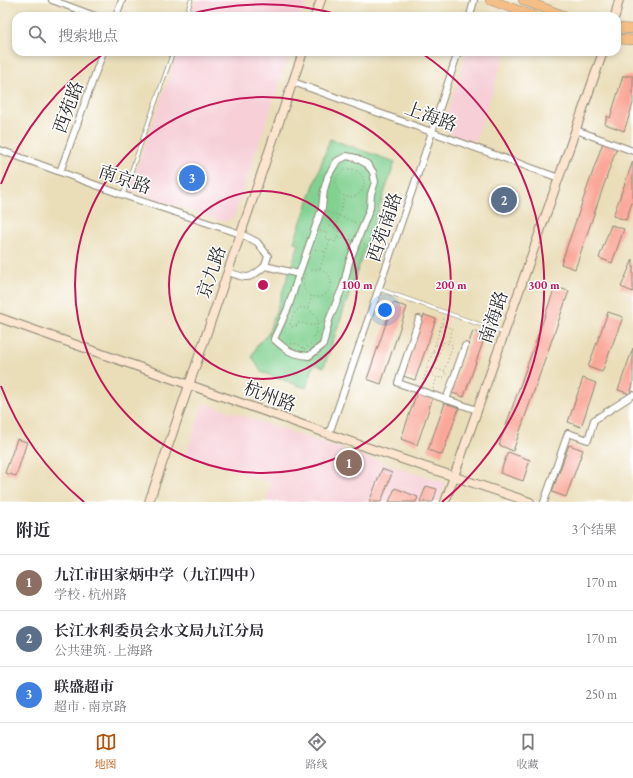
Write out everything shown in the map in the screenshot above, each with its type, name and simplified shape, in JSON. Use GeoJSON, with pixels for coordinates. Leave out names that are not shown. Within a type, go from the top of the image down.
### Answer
{"type":"FeatureCollection","features":[{"type":"Feature","properties":{"kind":"main road"},"geometry":{"type":"LineString","coordinates":[[317,12],[321,0]]}},
{"type":"Feature","properties":{"kind":"main road"},"geometry":{"type":"LineString","coordinates":[[490,0],[523,12]]}},
{"type":"Feature","properties":{"kind":"main road"},"geometry":{"type":"LineString","coordinates":[[523,0],[554,12]]}},
{"type":"Feature","properties":{"kind":"main road"},"geometry":{"type":"LineString","coordinates":[[615,12],[619,0]]}},
{"type":"Feature","properties":{"kind":"main road"},"geometry":{"type":"LineString","coordinates":[[621,28],[633,29]]}},
{"type":"Feature","properties":{"kind":"main road"},"geometry":{"type":"LineString","coordinates":[[621,39],[633,40]]}},
{"type":"Feature","properties":{"kind":"main road","name":"京九路"},"geometry":{"type":"LineString","coordinates":[[149,502],[302,56]]}},
{"type":"Feature","properties":{"kind":"main road","name":"南海路"},"geometry":{"type":"LineString","coordinates":[[445,502],[602,56]]}},
{"type":"Feature","properties":{"kind":"main road","name":"杭州路"},"geometry":{"type":"LineString","coordinates":[[0,318],[329,434],[530,502]]}},
{"type":"Feature","properties":{"kind":"street"},"geometry":{"type":"LineString","coordinates":[[52,0],[84,12]]}},
{"type":"Feature","properties":{"kind":"street"},"geometry":{"type":"LineString","coordinates":[[118,12],[122,0]]}},
{"type":"Feature","properties":{"kind":"street"},"geometry":{"type":"LineString","coordinates":[[471,12],[474,0]]}},
{"type":"Feature","properties":{"kind":"street","name":"西苑路"},"geometry":{"type":"LineString","coordinates":[[60,172],[102,56]]}},
{"type":"Feature","properties":{"kind":"street","name":"西苑南路"},"geometry":{"type":"LineString","coordinates":[[329,434],[457,56]]}},
{"type":"Feature","properties":{"kind":"street","name":"上海路"},"geometry":{"type":"LineString","coordinates":[[293,82],[559,178]]}},
{"type":"Feature","properties":{"kind":"street"},"geometry":{"type":"LineString","coordinates":[[576,130],[633,151]]}},
{"type":"Feature","properties":{"kind":"street","name":"南京路"},"geometry":{"type":"LineString","coordinates":[[0,150],[123,195],[241,234],[257,242],[268,256],[265,266]]}},
{"type":"Feature","properties":{"kind":"street"},"geometry":{"type":"LineString","coordinates":[[347,156],[356,158],[367,164],[373,172],[375,182],[371,194],[370,208],[363,225],[349,262],[344,284],[329,320],[323,345],[309,356],[295,354],[284,349],[274,339],[288,308],[322,210],[324,190],[328,176],[337,162],[347,156]]}},
{"type":"Feature","properties":{"kind":"street"},"geometry":{"type":"LineString","coordinates":[[228,272],[244,277],[253,276],[265,266],[299,274]]}},
{"type":"Feature","properties":{"kind":"street"},"geometry":{"type":"LineString","coordinates":[[419,319],[398,383],[477,410]]}},
{"type":"Feature","properties":{"kind":"street"},"geometry":{"type":"LineString","coordinates":[[446,400],[465,346]]}},
{"type":"Feature","properties":{"kind":"street"},"geometry":{"type":"LineString","coordinates":[[544,502],[568,433],[588,440],[594,420],[633,396]]}},
{"type":"Feature","properties":{"kind":"lane"},"geometry":{"type":"LineString","coordinates":[[187,12],[191,0]]}},
{"type":"Feature","properties":{"kind":"lane"},"geometry":{"type":"LineString","coordinates":[[123,195],[172,56]]}},
{"type":"Feature","properties":{"kind":"lane"},"geometry":{"type":"LineString","coordinates":[[379,289],[504,333]]}},
{"type":"Feature","properties":{"kind":"path"},"geometry":{"type":"LineString","coordinates":[[344,170],[358,171],[363,178],[364,187],[362,191],[354,196],[345,196],[338,190],[336,181],[338,177],[344,170]]}},
{"type":"Feature","properties":{"kind":"path"},"geometry":{"type":"LineString","coordinates":[[335,228],[345,196]]}},
{"type":"Feature","properties":{"kind":"path"},"geometry":{"type":"LineString","coordinates":[[322,210],[363,225]]}},
{"type":"Feature","properties":{"kind":"path"},"geometry":{"type":"LineString","coordinates":[[330,226],[335,228],[340,230],[336,242],[325,238],[330,226]]}},
{"type":"Feature","properties":{"kind":"path"},"geometry":{"type":"LineString","coordinates":[[315,229],[327,234]]}},
{"type":"Feature","properties":{"kind":"path"},"geometry":{"type":"LineString","coordinates":[[338,237],[392,251]]}},
{"type":"Feature","properties":{"kind":"path"},"geometry":{"type":"LineString","coordinates":[[320,269],[330,240]]}},
{"type":"Feature","properties":{"kind":"path"},"geometry":{"type":"LineString","coordinates":[[309,248],[326,252]]}},
{"type":"Feature","properties":{"kind":"path"},"geometry":{"type":"LineString","coordinates":[[320,269],[330,277],[330,286],[321,296],[312,296],[305,290],[303,281],[307,272],[320,269]]}},
{"type":"Feature","properties":{"kind":"path"},"geometry":{"type":"LineString","coordinates":[[308,309],[312,296]]}},
{"type":"Feature","properties":{"kind":"path"},"geometry":{"type":"LineString","coordinates":[[304,349],[312,342],[316,334],[317,323],[318,318],[308,309],[301,307],[297,310],[290,324],[292,327],[296,326],[300,322],[311,325],[317,323],[322,321],[329,320]]}},
{"type":"Feature","properties":{"kind":"path"},"geometry":{"type":"LineString","coordinates":[[419,391],[446,313]]}},
{"type":"Feature","properties":{"kind":"path"},"geometry":{"type":"LineString","coordinates":[[442,325],[453,328],[448,344]]}},
{"type":"Feature","properties":{"kind":"path"},"geometry":{"type":"LineString","coordinates":[[443,342],[453,346],[444,371],[447,373],[442,378],[437,378],[433,376],[431,367],[434,368],[442,346],[443,342]]}},
{"type":"Feature","properties":{"kind":"path"},"geometry":{"type":"LineString","coordinates":[[436,344],[442,346]]}},
{"type":"Feature","properties":{"kind":"path"},"geometry":{"type":"LineString","coordinates":[[433,351],[440,353]]}},
{"type":"Feature","properties":{"kind":"path"},"geometry":{"type":"LineString","coordinates":[[434,368],[444,371]]}},
{"type":"Feature","properties":{"kind":"path"},"geometry":{"type":"LineString","coordinates":[[431,395],[437,378]]}},
{"type":"Feature","properties":{"kind":"shaded area"},"geometry":{"type":"Polygon","coordinates":[[[196,0],[308,0],[304,12],[192,12],[196,0]]]}},
{"type":"Feature","properties":{"kind":"shaded area"},"geometry":{"type":"Polygon","coordinates":[[[177,56],[289,56],[234,217],[225,222],[129,190],[177,56]]]}},
{"type":"Feature","properties":{"kind":"shaded area"},"geometry":{"type":"Polygon","coordinates":[[[466,56],[505,56],[475,142],[448,133],[446,117],[466,56]]]}},
{"type":"Feature","properties":{"kind":"shaded area"},"geometry":{"type":"Polygon","coordinates":[[[204,403],[445,483],[438,502],[266,502],[272,483],[186,454],[204,403]]]}},
{"type":"Feature","properties":{"kind":"green space"},"geometry":{"type":"Polygon","coordinates":[[[330,139],[395,162],[324,367],[314,364],[306,388],[261,372],[252,356],[258,344],[268,334],[299,244],[294,242],[330,139]]]}},
{"type":"Feature","properties":{"kind":"building"},"geometry":{"type":"Polygon","coordinates":[[[623,76],[633,76],[633,104],[624,131],[605,124],[607,116],[610,118],[623,76]]]}},
{"type":"Feature","properties":{"kind":"building"},"geometry":{"type":"Polygon","coordinates":[[[603,142],[617,147],[575,269],[561,264],[603,142]]]}},
{"type":"Feature","properties":{"kind":"building"},"geometry":{"type":"Polygon","coordinates":[[[633,161],[633,200],[626,220],[613,216],[633,161]]]}},
{"type":"Feature","properties":{"kind":"building"},"geometry":{"type":"Polygon","coordinates":[[[611,225],[624,229],[612,263],[599,258],[611,225]]]}},
{"type":"Feature","properties":{"kind":"building"},"geometry":{"type":"Polygon","coordinates":[[[633,259],[633,292],[621,287],[633,259]]]}},
{"type":"Feature","properties":{"kind":"building"},"geometry":{"type":"Polygon","coordinates":[[[555,287],[569,291],[513,451],[499,445],[555,287]]]}},
{"type":"Feature","properties":{"kind":"building"},"geometry":{"type":"Polygon","coordinates":[[[393,303],[407,307],[381,384],[367,379],[393,303]]]}},
{"type":"Feature","properties":{"kind":"building"},"geometry":{"type":"Polygon","coordinates":[[[608,312],[623,317],[602,372],[588,367],[608,312]]]}},
{"type":"Feature","properties":{"kind":"building"},"geometry":{"type":"Polygon","coordinates":[[[424,315],[436,319],[415,380],[403,376],[424,315]]]}},
{"type":"Feature","properties":{"kind":"building"},"geometry":{"type":"Polygon","coordinates":[[[473,331],[485,336],[464,397],[452,393],[473,331]]]}},
{"type":"Feature","properties":{"kind":"building"},"geometry":{"type":"Polygon","coordinates":[[[633,348],[633,384],[630,394],[618,390],[633,348]]]}},
{"type":"Feature","properties":{"kind":"building"},"geometry":{"type":"Polygon","coordinates":[[[583,378],[596,383],[581,427],[568,422],[583,378]]]}},
{"type":"Feature","properties":{"kind":"building"},"geometry":{"type":"Polygon","coordinates":[[[417,392],[433,397],[417,445],[401,439],[417,392]]]}},
{"type":"Feature","properties":{"kind":"building"},"geometry":{"type":"Polygon","coordinates":[[[445,403],[459,408],[442,455],[428,450],[445,403]]]}},
{"type":"Feature","properties":{"kind":"building"},"geometry":{"type":"Polygon","coordinates":[[[17,439],[27,442],[16,476],[5,473],[17,439]]]}},
{"type":"Feature","properties":{"kind":"building"},"geometry":{"type":"Polygon","coordinates":[[[569,445],[583,450],[566,497],[552,492],[569,445]]]}},
{"type":"Feature","properties":{"kind":"building"},"geometry":{"type":"Polygon","coordinates":[[[508,452],[530,460],[523,481],[500,473],[508,452]]]}},
{"type":"Feature","properties":{"kind":"building"},"geometry":{"type":"Polygon","coordinates":[[[382,469],[392,473],[381,502],[369,502],[382,469]]]}},
{"type":"Feature","properties":{"kind":"building"},"geometry":{"type":"Polygon","coordinates":[[[426,486],[437,489],[433,502],[420,502],[426,486]]]}},
{"type":"Feature","properties":{"kind":"building"},"geometry":{"type":"Polygon","coordinates":[[[395,488],[418,497],[416,502],[389,502],[395,488]]]}},
{"type":"Feature","properties":{"kind":"place","name":"联盛超市"},"geometry":{"type":"Point","coordinates":[192,178]}},
{"type":"Feature","properties":{"kind":"place","name":"长江水利委员会水文局九江分局"},"geometry":{"type":"Point","coordinates":[504,200]}},
{"type":"Feature","properties":{"kind":"place","name":"九江市田家炳中学（九江四中）"},"geometry":{"type":"Point","coordinates":[349,463]}}]}
